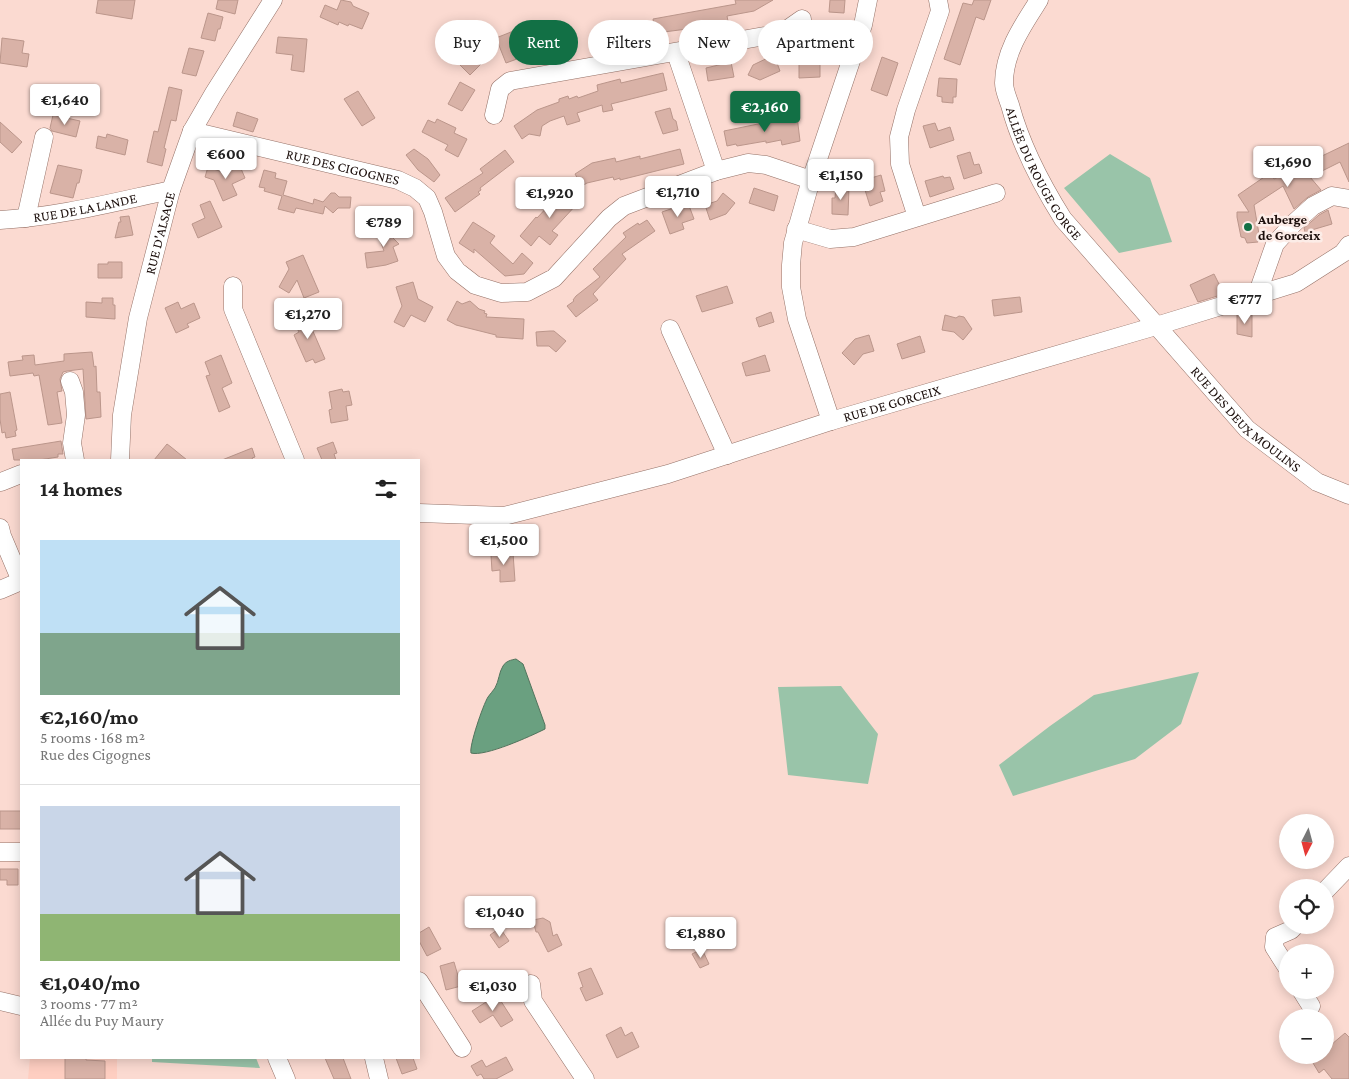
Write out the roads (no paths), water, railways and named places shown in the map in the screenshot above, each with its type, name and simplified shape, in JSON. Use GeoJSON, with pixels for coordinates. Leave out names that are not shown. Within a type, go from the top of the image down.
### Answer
{"type":"FeatureCollection","features":[{"type":"Feature","properties":{"kind":"street","name":"RUE D'ALSACE"},"geometry":{"type":"LineString","coordinates":[[114,459],[138,318],[171,190],[192,131],[273,0]]}},
{"type":"Feature","properties":{"kind":"street"},"geometry":{"type":"LineString","coordinates":[[831,421],[797,319],[791,287],[792,250],[796,229],[811,180],[863,25],[868,0]]}},
{"type":"Feature","properties":{"kind":"street"},"geometry":{"type":"LineString","coordinates":[[918,217],[900,164],[899,137],[906,110],[940,11],[938,0]]}},
{"type":"Feature","properties":{"kind":"street","name":"ALLÉE DU ROUGE GORGE"},"geometry":{"type":"LineString","coordinates":[[1039,0],[1016,37],[1009,55],[1004,84],[1016,128],[1044,190],[1063,219],[1156,326]]}},
{"type":"Feature","properties":{"kind":"street"},"geometry":{"type":"LineString","coordinates":[[494,115],[500,89],[510,81],[782,33],[802,19]]}},
{"type":"Feature","properties":{"kind":"street"},"geometry":{"type":"LineString","coordinates":[[676,52],[716,171]]}},
{"type":"Feature","properties":{"kind":"street","name":"RUE DES CIGOGNES"},"geometry":{"type":"LineString","coordinates":[[192,131],[398,180],[415,188],[427,198],[446,256],[457,271],[474,285],[501,293],[527,292],[554,278],[608,218],[624,206],[716,171],[748,163],[766,164],[811,180]]}},
{"type":"Feature","properties":{"kind":"street"},"geometry":{"type":"LineString","coordinates":[[26,218],[44,137]]}},
{"type":"Feature","properties":{"kind":"street","name":"RUE DE LA LANDE"},"geometry":{"type":"LineString","coordinates":[[0,220],[26,218],[171,190]]}},
{"type":"Feature","properties":{"kind":"street"},"geometry":{"type":"LineString","coordinates":[[796,229],[830,239],[854,237],[996,193]]}},
{"type":"Feature","properties":{"kind":"street"},"geometry":{"type":"LineString","coordinates":[[1257,295],[1275,244],[1293,224],[1313,206],[1332,196],[1349,199]]}},
{"type":"Feature","properties":{"kind":"street","name":"RUE DE GORCEIX"},"geometry":{"type":"LineString","coordinates":[[420,514],[504,516],[668,474],[831,421],[1296,283],[1343,253],[1349,245]]}},
{"type":"Feature","properties":{"kind":"street"},"geometry":{"type":"LineString","coordinates":[[233,286],[233,309],[295,459]]}},
{"type":"Feature","properties":{"kind":"street","name":"RUE DES DEUX MOULINS"},"geometry":{"type":"LineString","coordinates":[[1156,326],[1248,429],[1317,482],[1349,495]]}},
{"type":"Feature","properties":{"kind":"street"},"geometry":{"type":"LineString","coordinates":[[670,329],[727,455]]}},
{"type":"Feature","properties":{"kind":"street"},"geometry":{"type":"LineString","coordinates":[[70,382],[74,392],[75,407],[72,443],[75,459]]}},
{"type":"Feature","properties":{"kind":"street"},"geometry":{"type":"LineString","coordinates":[[0,490],[0,480],[20,474]]}},
{"type":"Feature","properties":{"kind":"street"},"geometry":{"type":"LineString","coordinates":[[0,528],[20,579]]}},
{"type":"Feature","properties":{"kind":"street"},"geometry":{"type":"LineString","coordinates":[[0,590],[20,581]]}},
{"type":"Feature","properties":{"kind":"street"},"geometry":{"type":"LineString","coordinates":[[0,852],[20,852]]}},
{"type":"Feature","properties":{"kind":"street"},"geometry":{"type":"LineString","coordinates":[[1334,882],[1349,866]]}},
{"type":"Feature","properties":{"kind":"street"},"geometry":{"type":"LineString","coordinates":[[1279,955],[1274,947],[1274,937],[1281,934]]}},
{"type":"Feature","properties":{"kind":"street"},"geometry":{"type":"LineString","coordinates":[[420,983],[462,1048]]}},
{"type":"Feature","properties":{"kind":"street"},"geometry":{"type":"LineString","coordinates":[[531,984],[533,1001],[586,1079]]}},
{"type":"Feature","properties":{"kind":"street"},"geometry":{"type":"LineString","coordinates":[[1307,999],[1311,1006]]}},
{"type":"Feature","properties":{"kind":"street"},"geometry":{"type":"LineString","coordinates":[[277,1059],[286,1079]]}},
{"type":"Feature","properties":{"kind":"street"},"geometry":{"type":"LineString","coordinates":[[374,1059],[379,1079]]}},
{"type":"Feature","properties":{"kind":"place","name":"Auberge de Gorceix"},"geometry":{"type":"Point","coordinates":[1248,227]}}]}
